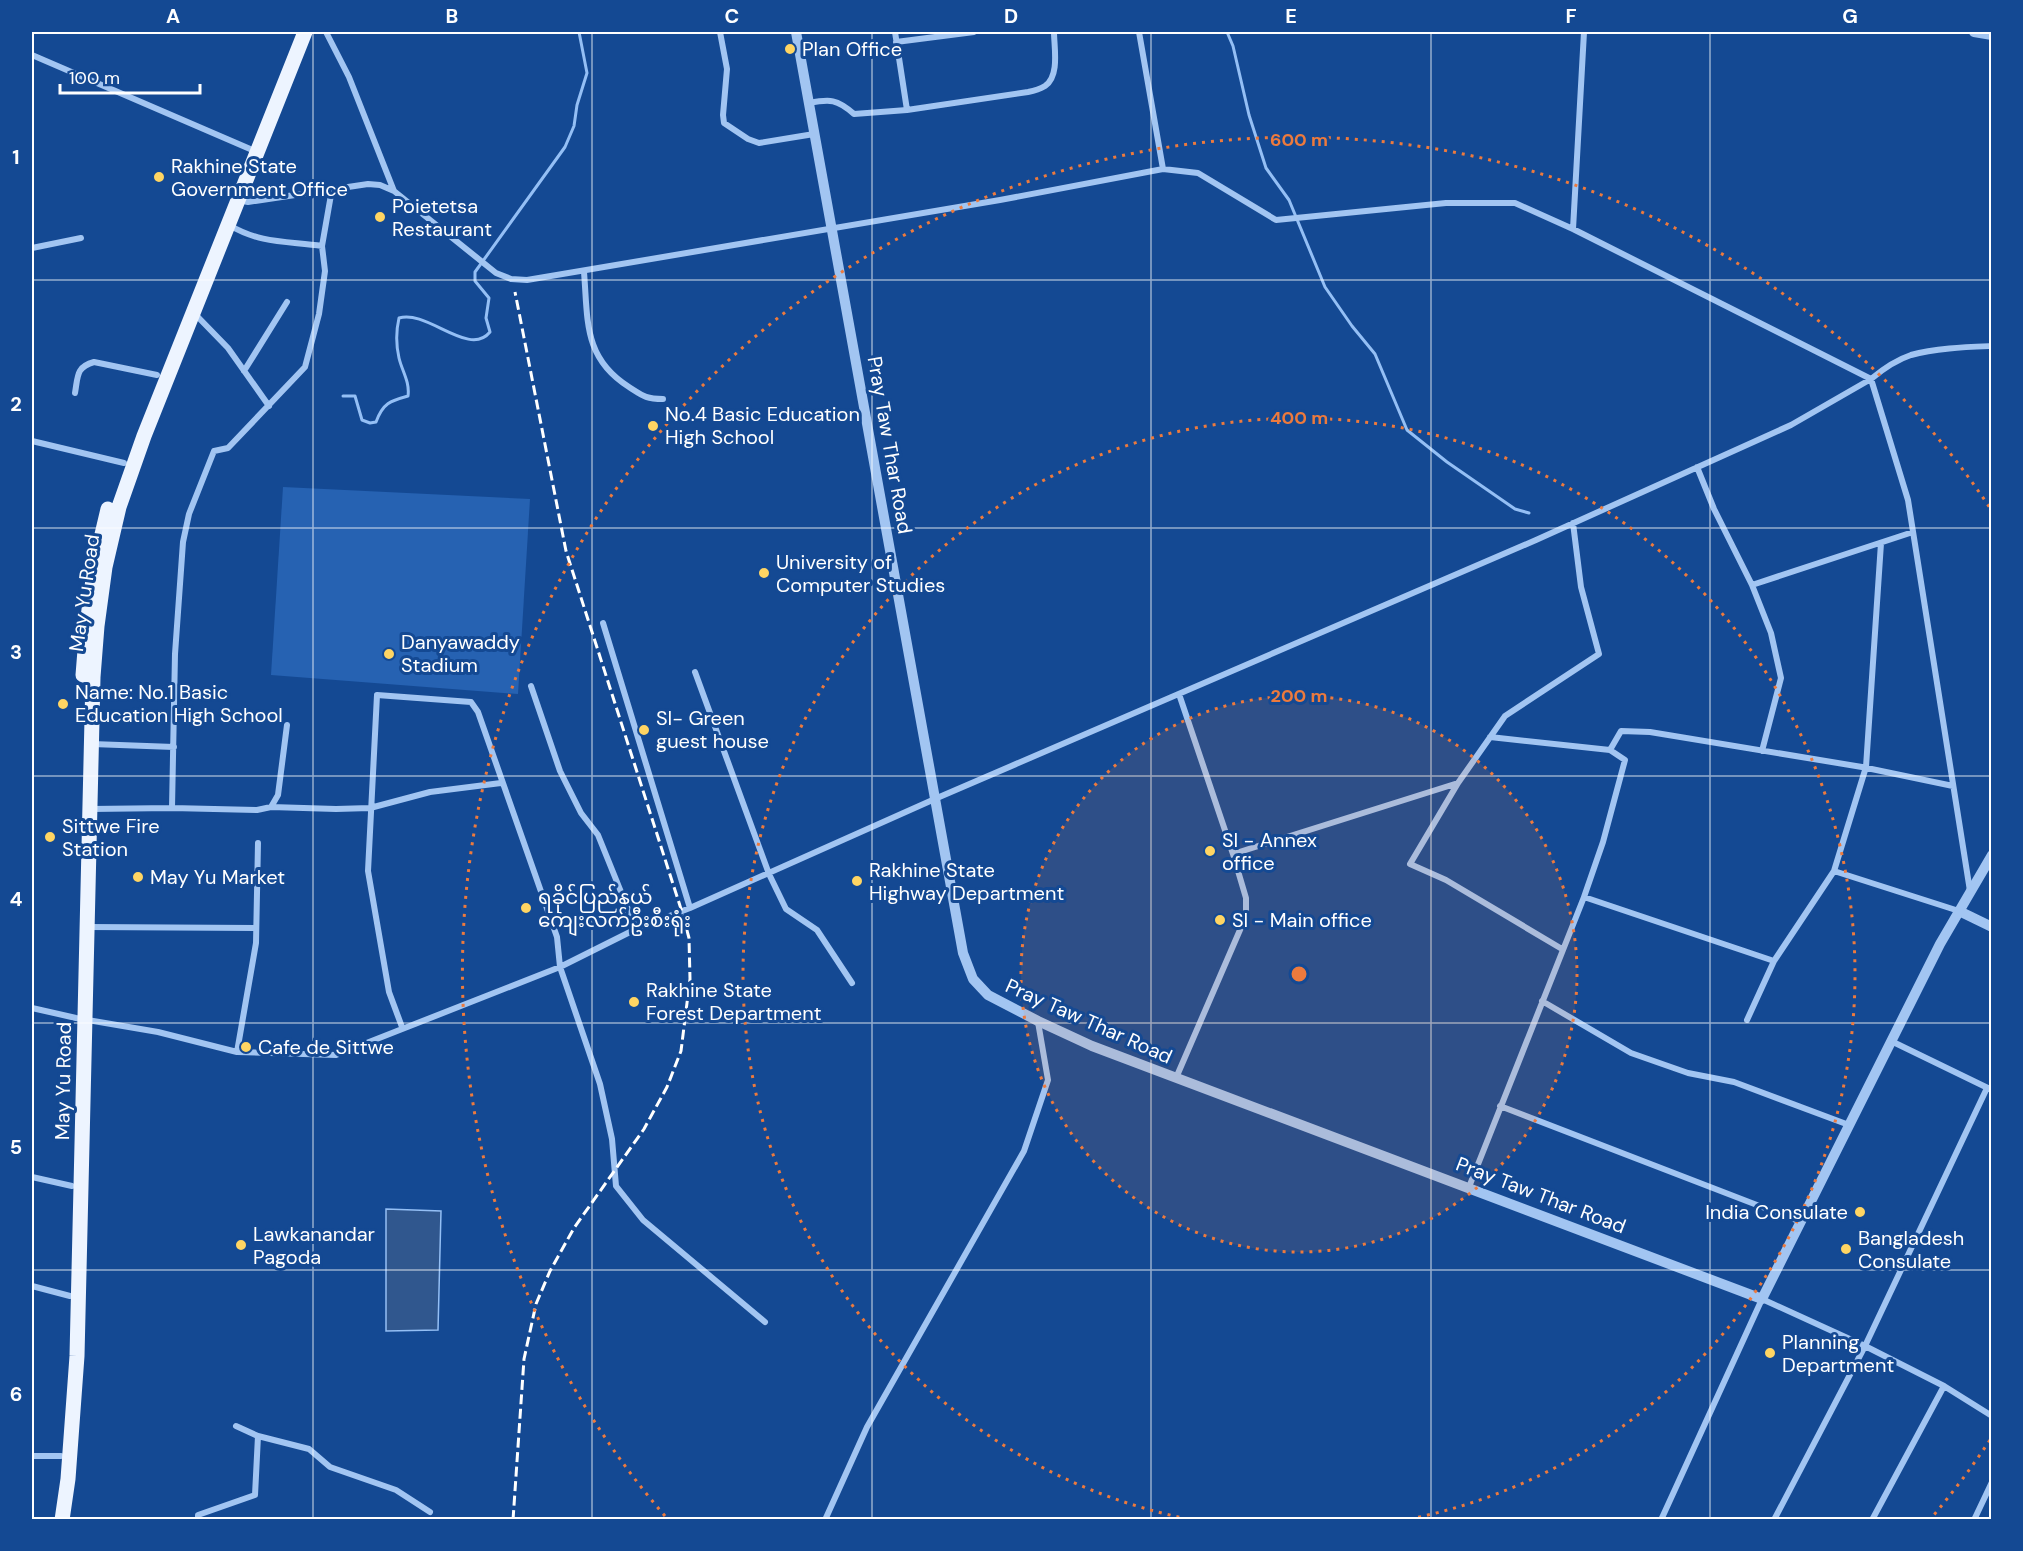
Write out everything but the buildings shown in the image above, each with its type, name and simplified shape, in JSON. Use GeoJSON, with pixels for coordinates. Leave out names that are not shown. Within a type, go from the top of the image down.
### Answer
{"type":"FeatureCollection","features":[{"type":"Feature","properties":{"kind":"main road","name":"May Yu Road"},"geometry":{"type":"LineString","coordinates":[[53,1520],[69,1356],[72,1186],[87,927],[93,677],[105,567],[117,517],[144,436],[238,200],[294,32]]}},
{"type":"Feature","properties":{"kind":"main road","name":"May Yu Road"},"geometry":{"type":"LineString","coordinates":[[62,1520],[68,1479],[77,1356],[83,677],[95,564],[110,504],[157,375],[305,32]]}},
{"type":"Feature","properties":{"kind":"street"},"geometry":{"type":"LineString","coordinates":[[326,32],[350,78],[394,192]]}},
{"type":"Feature","properties":{"kind":"street"},"geometry":{"type":"LineString","coordinates":[[720,32],[727,69],[724,123],[748,139],[759,143],[814,134]]}},
{"type":"Feature","properties":{"kind":"street","name":"Pray Taw Thar Road"},"geometry":{"type":"LineString","coordinates":[[795,32],[962,945],[973,979],[988,995],[1092,1046],[1762,1299]]}},
{"type":"Feature","properties":{"kind":"street"},"geometry":{"type":"LineString","coordinates":[[895,32],[906,110]]}},
{"type":"Feature","properties":{"kind":"street"},"geometry":{"type":"LineString","coordinates":[[897,42],[974,32]]}},
{"type":"Feature","properties":{"kind":"street"},"geometry":{"type":"LineString","coordinates":[[809,103],[827,100],[840,102],[854,114],[906,110],[1028,92],[1044,87],[1051,81],[1055,66],[1054,32]]}},
{"type":"Feature","properties":{"kind":"street"},"geometry":{"type":"LineString","coordinates":[[1139,32],[1162,168]]}},
{"type":"Feature","properties":{"kind":"street"},"geometry":{"type":"LineString","coordinates":[[1573,229],[1584,32]]}},
{"type":"Feature","properties":{"kind":"street"},"geometry":{"type":"LineString","coordinates":[[1974,32],[1992,35]]}},
{"type":"Feature","properties":{"kind":"street"},"geometry":{"type":"LineString","coordinates":[[32,55],[253,150]]}},
{"type":"Feature","properties":{"kind":"street"},"geometry":{"type":"LineString","coordinates":[[238,200],[248,202],[368,184],[380,185],[394,192],[488,267],[502,276],[526,280],[1000,201],[1162,168],[1198,173],[1276,220],[1446,202],[1515,202],[1870,379],[1908,500],[1970,891]]}},
{"type":"Feature","properties":{"kind":"street"},"geometry":{"type":"LineString","coordinates":[[171,808],[175,654],[183,542],[189,514],[214,451],[228,448],[305,367],[319,314],[325,271],[322,246],[332,189]]}},
{"type":"Feature","properties":{"kind":"street"},"geometry":{"type":"LineString","coordinates":[[228,225],[248,236],[264,240],[322,246]]}},
{"type":"Feature","properties":{"kind":"street"},"geometry":{"type":"LineString","coordinates":[[32,248],[81,238]]}},
{"type":"Feature","properties":{"kind":"street"},"geometry":{"type":"LineString","coordinates":[[584,272],[589,332],[596,355],[617,379],[649,399],[663,399]]}},
{"type":"Feature","properties":{"kind":"street"},"geometry":{"type":"LineString","coordinates":[[244,371],[287,302]]}},
{"type":"Feature","properties":{"kind":"street"},"geometry":{"type":"LineString","coordinates":[[193,312],[228,348],[268,406]]}},
{"type":"Feature","properties":{"kind":"street"},"geometry":{"type":"LineString","coordinates":[[32,1008],[80,1019],[158,1032],[237,1052],[336,1055],[402,1027],[560,967],[636,929],[770,874],[936,798],[1573,523],[1791,425],[1870,379],[1885,367],[1911,355],[1992,346]]}},
{"type":"Feature","properties":{"kind":"street"},"geometry":{"type":"LineString","coordinates":[[75,393],[79,369],[94,362],[157,375]]}},
{"type":"Feature","properties":{"kind":"street"},"geometry":{"type":"LineString","coordinates":[[32,441],[124,462]]}},
{"type":"Feature","properties":{"kind":"street"},"geometry":{"type":"LineString","coordinates":[[1697,467],[1725,534],[1752,585],[1771,633],[1781,678],[1762,751]]}},
{"type":"Feature","properties":{"kind":"street"},"geometry":{"type":"LineString","coordinates":[[1562,949],[1446,880],[1410,864],[1458,783],[1505,716],[1599,654],[1581,587],[1573,523]]}},
{"type":"Feature","properties":{"kind":"street"},"geometry":{"type":"LineString","coordinates":[[1752,585],[1913,532]]}},
{"type":"Feature","properties":{"kind":"street"},"geometry":{"type":"LineString","coordinates":[[1747,1020],[1774,961],[1834,871],[1866,767],[1881,543]]}},
{"type":"Feature","properties":{"kind":"street"},"geometry":{"type":"LineString","coordinates":[[603,623],[690,908]]}},
{"type":"Feature","properties":{"kind":"street"},"geometry":{"type":"LineString","coordinates":[[695,672],[770,874],[786,909],[817,930],[852,983]]}},
{"type":"Feature","properties":{"kind":"street"},"geometry":{"type":"LineString","coordinates":[[531,686],[560,771],[581,813],[598,835],[636,929]]}},
{"type":"Feature","properties":{"kind":"street"},"geometry":{"type":"LineString","coordinates":[[1176,1078],[1246,916],[1246,898],[1233,854],[1179,694]]}},
{"type":"Feature","properties":{"kind":"street"},"geometry":{"type":"LineString","coordinates":[[402,1027],[389,992],[368,871],[377,695],[471,702],[478,712],[501,783],[557,937],[560,967],[600,1084],[612,1139],[616,1186],[643,1220],[765,1322]]}},
{"type":"Feature","properties":{"kind":"street"},"geometry":{"type":"LineString","coordinates":[[271,807],[278,795],[287,725]]}},
{"type":"Feature","properties":{"kind":"street"},"geometry":{"type":"LineString","coordinates":[[1610,750],[1621,731],[1650,732],[1866,767],[1953,786]]}},
{"type":"Feature","properties":{"kind":"street"},"geometry":{"type":"LineString","coordinates":[[1469,1187],[1584,897],[1603,842],[1625,760],[1610,750],[1490,737]]}},
{"type":"Feature","properties":{"kind":"street"},"geometry":{"type":"LineString","coordinates":[[92,744],[174,747]]}},
{"type":"Feature","properties":{"kind":"street"},"geometry":{"type":"LineString","coordinates":[[90,809],[370,808],[430,792],[501,783]]}},
{"type":"Feature","properties":{"kind":"street"},"geometry":{"type":"LineString","coordinates":[[1233,854],[1458,783]]}},
{"type":"Feature","properties":{"kind":"street"},"geometry":{"type":"LineString","coordinates":[[237,1052],[256,943],[258,843]]}},
{"type":"Feature","properties":{"kind":"street"},"geometry":{"type":"LineString","coordinates":[[1661,1520],[1762,1299],[1891,1041],[1959,911],[1992,855]]}},
{"type":"Feature","properties":{"kind":"street"},"geometry":{"type":"LineString","coordinates":[[1834,871],[1959,911],[1992,927]]}},
{"type":"Feature","properties":{"kind":"street"},"geometry":{"type":"LineString","coordinates":[[1584,897],[1774,961]]}},
{"type":"Feature","properties":{"kind":"street"},"geometry":{"type":"LineString","coordinates":[[87,927],[256,928]]}},
{"type":"Feature","properties":{"kind":"street"},"geometry":{"type":"LineString","coordinates":[[1542,1001],[1631,1053],[1688,1073],[1734,1082],[1849,1125]]}},
{"type":"Feature","properties":{"kind":"street"},"geometry":{"type":"LineString","coordinates":[[825,1520],[867,1427],[1024,1151],[1048,1080],[1038,1021]]}},
{"type":"Feature","properties":{"kind":"street"},"geometry":{"type":"LineString","coordinates":[[1774,1520],[1865,1346],[1989,1089],[1891,1041]]}},
{"type":"Feature","properties":{"kind":"street"},"geometry":{"type":"LineString","coordinates":[[1500,1106],[1801,1222]]}},
{"type":"Feature","properties":{"kind":"street"},"geometry":{"type":"LineString","coordinates":[[32,1176],[72,1186]]}},
{"type":"Feature","properties":{"kind":"street"},"geometry":{"type":"LineString","coordinates":[[32,1286],[70,1296]]}},
{"type":"Feature","properties":{"kind":"street"},"geometry":{"type":"LineString","coordinates":[[1762,1299],[1865,1346],[1944,1386],[1992,1416]]}},
{"type":"Feature","properties":{"kind":"street"},"geometry":{"type":"LineString","coordinates":[[1872,1520],[1944,1386]]}},
{"type":"Feature","properties":{"kind":"street"},"geometry":{"type":"LineString","coordinates":[[236,1426],[258,1436],[309,1449],[330,1467],[396,1490],[430,1512]]}},
{"type":"Feature","properties":{"kind":"street"},"geometry":{"type":"LineString","coordinates":[[198,1520],[198,1515],[255,1495],[258,1436]]}},
{"type":"Feature","properties":{"kind":"street"},"geometry":{"type":"LineString","coordinates":[[32,1455],[60,1456]]}},
{"type":"Feature","properties":{"kind":"street"},"geometry":{"type":"LineString","coordinates":[[1974,1520],[1992,1482]]}},
{"type":"Feature","properties":{"kind":"shaded area"},"geometry":{"type":"Polygon","coordinates":[[[283,487],[530,499],[518,694],[271,675],[283,487]]]}},
{"type":"Feature","properties":{"kind":"shaded area"},"geometry":{"type":"Polygon","coordinates":[[[386,1209],[441,1211],[438,1330],[386,1331],[386,1209]]]}},
{"type":"Feature","properties":{"kind":"waterway"},"geometry":{"type":"LineString","coordinates":[[343,396],[355,396],[362,420],[370,423],[376,422],[381,411],[388,404],[408,396],[407,381],[397,348],[399,318],[410,317],[422,320],[471,340],[481,338],[490,332],[486,318],[489,298],[475,281],[475,272],[565,147],[574,126],[577,105],[587,73],[579,32]]}},
{"type":"Feature","properties":{"kind":"waterway"},"geometry":{"type":"LineString","coordinates":[[1227,32],[1233,46],[1249,115],[1266,168],[1289,200],[1325,287],[1375,354],[1407,430],[1447,462],[1515,509],[1529,513]]}},
{"type":"Feature","properties":{"kind":"railway"},"geometry":{"type":"LineString","coordinates":[[513,1520],[524,1359],[536,1304],[550,1271],[574,1228],[644,1129],[667,1087],[681,1051],[690,979],[689,938],[682,912],[566,551],[515,292]]}},
{"type":"Feature","properties":{"kind":"place","name":"Plan Office"},"geometry":{"type":"Point","coordinates":[790,49]}},
{"type":"Feature","properties":{"kind":"place","name":"Rakhine State Government Office"},"geometry":{"type":"Point","coordinates":[159,177]}},
{"type":"Feature","properties":{"kind":"place","name":"Poietetsa Restaurant"},"geometry":{"type":"Point","coordinates":[380,217]}},
{"type":"Feature","properties":{"kind":"place","name":"No.4 Basic Education High School"},"geometry":{"type":"Point","coordinates":[653,426]}},
{"type":"Feature","properties":{"kind":"place","name":"University of Computer Studies"},"geometry":{"type":"Point","coordinates":[764,573]}},
{"type":"Feature","properties":{"kind":"place","name":"Danyawaddy Stadium"},"geometry":{"type":"Point","coordinates":[389,654]}},
{"type":"Feature","properties":{"kind":"place","name":"Name: No.1 Basic Education High School"},"geometry":{"type":"Point","coordinates":[63,704]}},
{"type":"Feature","properties":{"kind":"place","name":"SI- Green guest house"},"geometry":{"type":"Point","coordinates":[644,730]}},
{"type":"Feature","properties":{"kind":"place","name":"Sittwe Fire Station"},"geometry":{"type":"Point","coordinates":[50,837]}},
{"type":"Feature","properties":{"kind":"place","name":"SI - Annex office"},"geometry":{"type":"Point","coordinates":[1210,851]}},
{"type":"Feature","properties":{"kind":"place","name":"May Yu Market"},"geometry":{"type":"Point","coordinates":[138,877]}},
{"type":"Feature","properties":{"kind":"place","name":"Rakhine State Highway Department"},"geometry":{"type":"Point","coordinates":[857,881]}},
{"type":"Feature","properties":{"kind":"place","name":"ရခိုင်ပြည်နယ် ကျေးလက်ဦးစီးရုံး"},"geometry":{"type":"Point","coordinates":[526,908]}},
{"type":"Feature","properties":{"kind":"place","name":"SI - Main office"},"geometry":{"type":"Point","coordinates":[1220,920]}},
{"type":"Feature","properties":{"kind":"place","name":"Rakhine State Forest Department"},"geometry":{"type":"Point","coordinates":[634,1002]}},
{"type":"Feature","properties":{"kind":"place","name":"Cafe de Sittwe"},"geometry":{"type":"Point","coordinates":[246,1047]}},
{"type":"Feature","properties":{"kind":"place","name":"India Consulate"},"geometry":{"type":"Point","coordinates":[1860,1212]}},
{"type":"Feature","properties":{"kind":"place","name":"Lawkanandar Pagoda"},"geometry":{"type":"Point","coordinates":[241,1245]}},
{"type":"Feature","properties":{"kind":"place","name":"Bangladesh Consulate"},"geometry":{"type":"Point","coordinates":[1846,1249]}},
{"type":"Feature","properties":{"kind":"place","name":"Planning Department"},"geometry":{"type":"Point","coordinates":[1770,1353]}}]}
